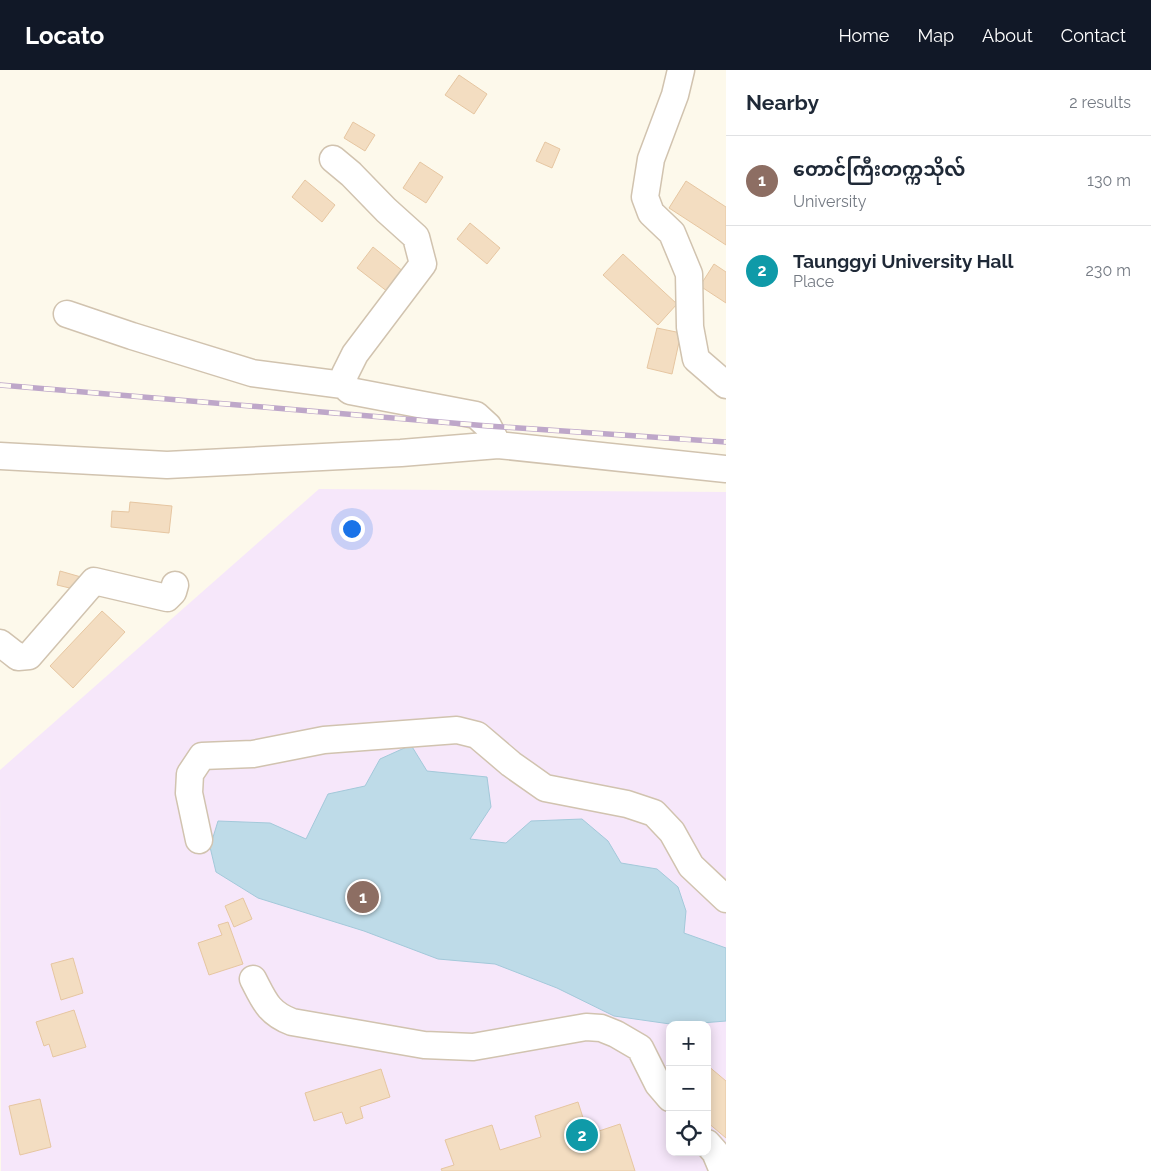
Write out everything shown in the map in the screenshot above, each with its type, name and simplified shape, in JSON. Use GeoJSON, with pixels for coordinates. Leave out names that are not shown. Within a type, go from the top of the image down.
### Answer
{"type":"FeatureCollection","features":[{"type":"Feature","properties":{"kind":"street"},"geometry":{"type":"LineString","coordinates":[[681,70],[675,95],[651,159],[645,197],[651,213],[672,234],[689,274],[690,327],[696,359],[726,384]]}},
{"type":"Feature","properties":{"kind":"street"},"geometry":{"type":"LineString","coordinates":[[333,159],[351,174],[416,238],[423,264],[355,354],[345,374],[343,385]]}},
{"type":"Feature","properties":{"kind":"street"},"geometry":{"type":"LineString","coordinates":[[68,314],[252,373],[343,385],[350,390],[476,415],[488,426],[498,445]]}},
{"type":"Feature","properties":{"kind":"street"},"geometry":{"type":"LineString","coordinates":[[0,456],[167,465],[401,453],[498,445],[726,469]]}},
{"type":"Feature","properties":{"kind":"street"},"geometry":{"type":"LineString","coordinates":[[0,643],[18,656],[29,656],[94,580],[167,598],[173,592],[175,585]]}},
{"type":"Feature","properties":{"kind":"street"},"geometry":{"type":"LineString","coordinates":[[199,840],[188,793],[190,774],[202,756],[253,754],[324,740],[457,730],[477,735],[511,764],[545,788],[627,804],[654,813],[672,832],[691,866],[726,899]]}},
{"type":"Feature","properties":{"kind":"street"},"geometry":{"type":"LineString","coordinates":[[252,979],[267,1004],[278,1017],[292,1022],[424,1045],[473,1047],[586,1027],[601,1028],[616,1034],[640,1048],[658,1084],[666,1093]]}},
{"type":"Feature","properties":{"kind":"street"},"geometry":{"type":"LineString","coordinates":[[711,1148],[715,1152],[723,1171]]}},
{"type":"Feature","properties":{"kind":"shaded area"},"geometry":{"type":"Polygon","coordinates":[[[319,489],[726,492],[726,1171],[1,1171],[0,770],[319,489]]]}},
{"type":"Feature","properties":{"kind":"water"},"geometry":{"type":"Polygon","coordinates":[[[411,745],[427,771],[487,777],[491,807],[470,839],[506,843],[531,821],[582,819],[608,841],[621,863],[657,869],[678,887],[686,911],[684,933],[726,948],[726,1021],[666,1021],[666,1023],[614,1016],[557,988],[495,964],[438,959],[364,931],[258,898],[216,872],[210,847],[218,821],[270,823],[306,839],[328,794],[365,786],[380,759],[411,745]]]}},
{"type":"Feature","properties":{"kind":"building"},"geometry":{"type":"Polygon","coordinates":[[[459,75],[487,94],[474,114],[445,95],[459,75]]]}},
{"type":"Feature","properties":{"kind":"building"},"geometry":{"type":"Polygon","coordinates":[[[353,122],[375,135],[365,151],[344,138],[353,122]]]}},
{"type":"Feature","properties":{"kind":"building"},"geometry":{"type":"Polygon","coordinates":[[[545,142],[560,149],[552,168],[536,161],[545,142]]]}},
{"type":"Feature","properties":{"kind":"building"},"geometry":{"type":"Polygon","coordinates":[[[420,162],[443,177],[426,203],[403,188],[420,162]]]}},
{"type":"Feature","properties":{"kind":"building"},"geometry":{"type":"Polygon","coordinates":[[[305,180],[335,205],[322,222],[292,197],[305,180]]]}},
{"type":"Feature","properties":{"kind":"building"},"geometry":{"type":"Polygon","coordinates":[[[686,181],[726,207],[726,245],[669,208],[686,181]]]}},
{"type":"Feature","properties":{"kind":"building"},"geometry":{"type":"Polygon","coordinates":[[[470,223],[500,248],[487,264],[457,239],[470,223]]]}},
{"type":"Feature","properties":{"kind":"building"},"geometry":{"type":"Polygon","coordinates":[[[373,247],[404,272],[388,292],[357,268],[373,247]]]}},
{"type":"Feature","properties":{"kind":"building"},"geometry":{"type":"Polygon","coordinates":[[[623,254],[677,304],[658,325],[603,275],[623,254]]]}},
{"type":"Feature","properties":{"kind":"building"},"geometry":{"type":"Polygon","coordinates":[[[714,264],[726,272],[726,303],[700,286],[714,264]]]}},
{"type":"Feature","properties":{"kind":"building"},"geometry":{"type":"Polygon","coordinates":[[[657,328],[681,333],[672,374],[647,368],[657,328]]]}},
{"type":"Feature","properties":{"kind":"building"},"geometry":{"type":"Polygon","coordinates":[[[130,502],[172,506],[169,533],[111,527],[112,511],[129,512],[130,502]]]}},
{"type":"Feature","properties":{"kind":"building"},"geometry":{"type":"Polygon","coordinates":[[[60,571],[81,577],[78,590],[57,585],[60,571]]]}},
{"type":"Feature","properties":{"kind":"building"},"geometry":{"type":"Polygon","coordinates":[[[102,611],[125,632],[73,688],[50,666],[102,611]]]}},
{"type":"Feature","properties":{"kind":"building"},"geometry":{"type":"Polygon","coordinates":[[[243,898],[252,919],[234,927],[225,906],[243,898]]]}},
{"type":"Feature","properties":{"kind":"building"},"geometry":{"type":"Polygon","coordinates":[[[228,922],[243,964],[209,975],[198,943],[222,935],[218,925],[228,922]]]}},
{"type":"Feature","properties":{"kind":"building"},"geometry":{"type":"Polygon","coordinates":[[[73,958],[83,993],[61,1000],[51,964],[73,958]]]}},
{"type":"Feature","properties":{"kind":"building"},"geometry":{"type":"Polygon","coordinates":[[[74,1010],[86,1047],[53,1057],[49,1044],[44,1046],[36,1022],[74,1010]]]}},
{"type":"Feature","properties":{"kind":"building"},"geometry":{"type":"Polygon","coordinates":[[[711,1068],[726,1081],[726,1138],[711,1125],[711,1068]]]}},
{"type":"Feature","properties":{"kind":"building"},"geometry":{"type":"Polygon","coordinates":[[[381,1069],[390,1097],[360,1107],[363,1118],[346,1124],[342,1112],[314,1121],[305,1093],[381,1069]]]}},
{"type":"Feature","properties":{"kind":"building"},"geometry":{"type":"Polygon","coordinates":[[[40,1099],[51,1147],[20,1155],[9,1106],[40,1099]]]}},
{"type":"Feature","properties":{"kind":"building"},"geometry":{"type":"Polygon","coordinates":[[[578,1102],[585,1124],[592,1121],[596,1132],[620,1124],[635,1171],[442,1171],[441,1169],[454,1165],[445,1140],[492,1125],[500,1150],[541,1137],[535,1116],[578,1102]]]}},
{"type":"Feature","properties":{"kind":"railway"},"geometry":{"type":"LineString","coordinates":[[0,385],[488,426],[726,442]]}},
{"type":"Feature","properties":{"kind":"place","name":"တောင်ကြီးတက္ကသိုလ်"},"geometry":{"type":"Point","coordinates":[363,897]}},
{"type":"Feature","properties":{"kind":"place","name":"Taunggyi University Hall"},"geometry":{"type":"Point","coordinates":[582,1135]}}]}
